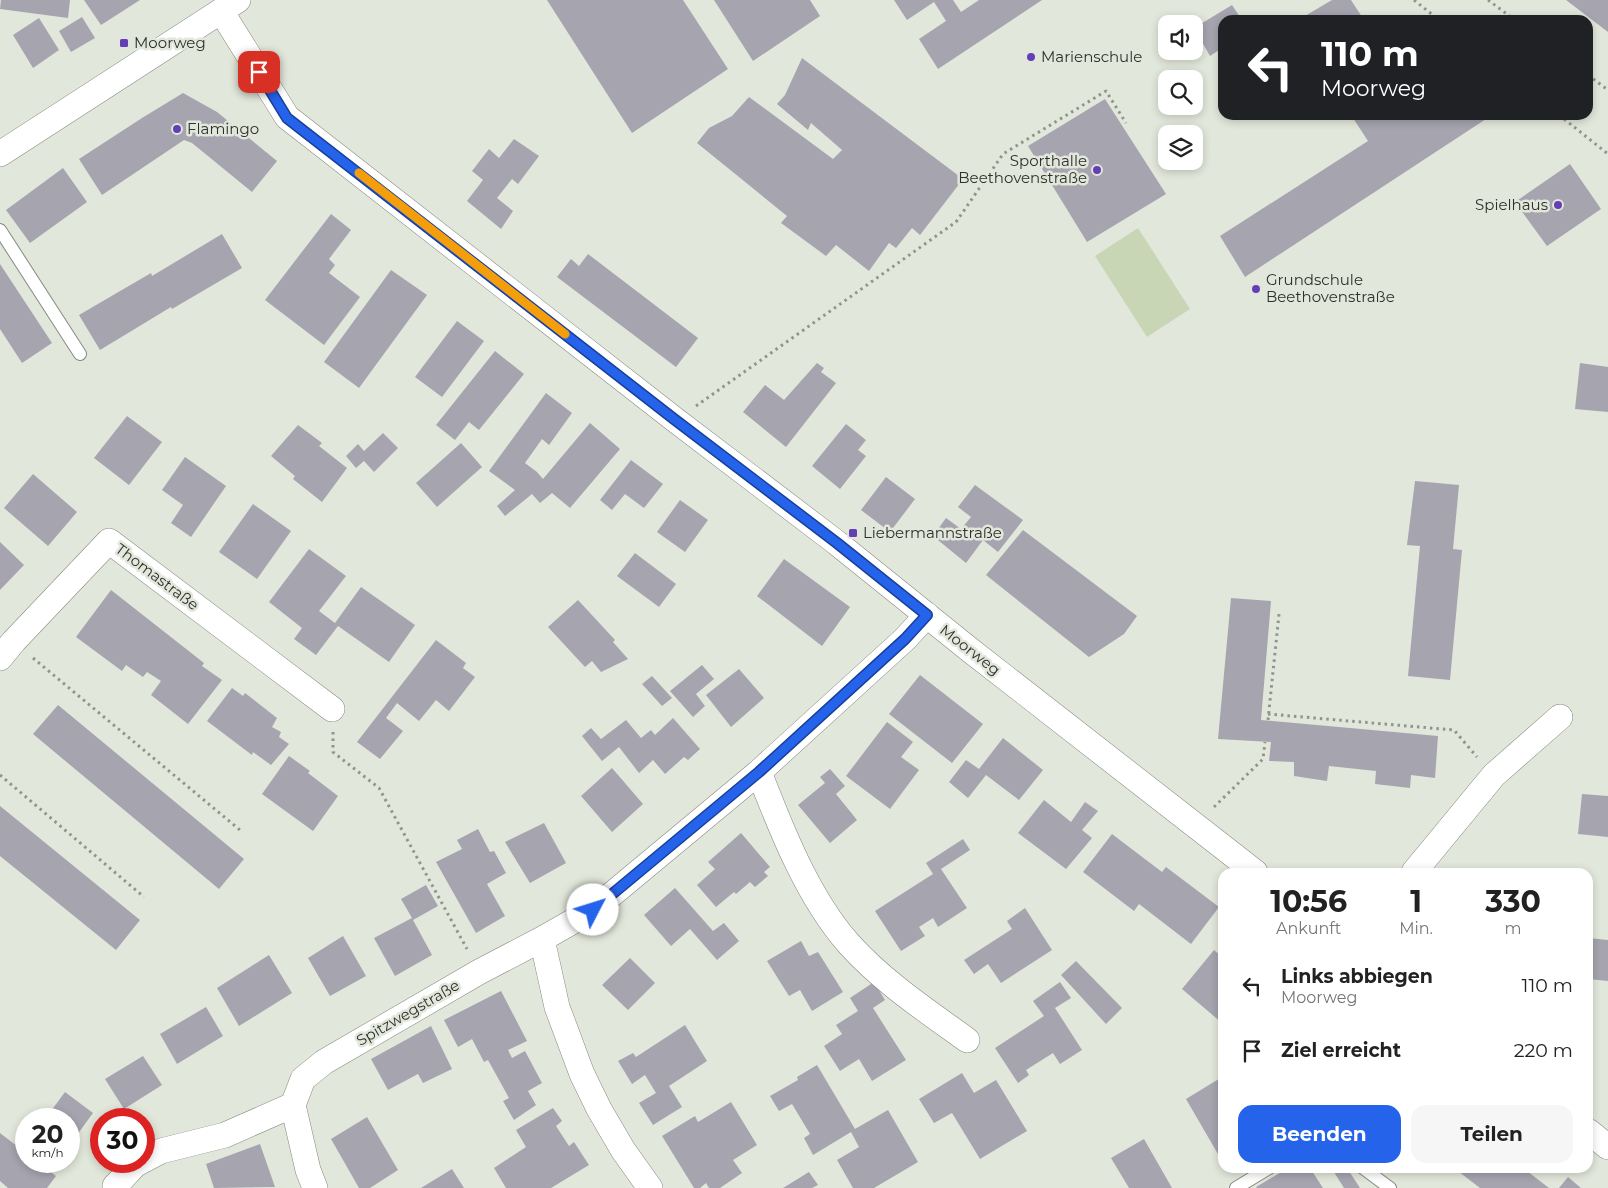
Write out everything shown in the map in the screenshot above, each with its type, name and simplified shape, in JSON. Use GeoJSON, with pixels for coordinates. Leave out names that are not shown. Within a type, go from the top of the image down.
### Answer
{"type":"FeatureCollection","features":[{"type":"Feature","properties":{"kind":"street"},"geometry":{"type":"LineString","coordinates":[[0,154],[230,6]]}},
{"type":"Feature","properties":{"kind":"street","name":"Moorweg"},"geometry":{"type":"LineString","coordinates":[[230,6],[287,118],[674,419],[837,543],[1250,868]]}},
{"type":"Feature","properties":{"kind":"street","name":"Thomastraße"},"geometry":{"type":"LineString","coordinates":[[7,650],[109,541],[332,709]]}},
{"type":"Feature","properties":{"kind":"street"},"geometry":{"type":"LineString","coordinates":[[650,1188],[623,1150],[599,1109],[582,1074],[556,1007],[542,939],[593,910],[759,772],[905,639],[927,615]]}},
{"type":"Feature","properties":{"kind":"street"},"geometry":{"type":"LineString","coordinates":[[1417,868],[1494,775],[1560,717]]}},
{"type":"Feature","properties":{"kind":"street"},"geometry":{"type":"LineString","coordinates":[[759,772],[798,863],[839,932],[850,945],[905,995],[968,1040]]}},
{"type":"Feature","properties":{"kind":"street","name":"Spitzwegstraße"},"geometry":{"type":"LineString","coordinates":[[292,1106],[303,1079],[324,1062],[479,972],[542,939]]}},
{"type":"Feature","properties":{"kind":"street"},"geometry":{"type":"LineString","coordinates":[[155,1155],[162,1151],[225,1135],[292,1106],[308,1170],[315,1188]]}},
{"type":"Feature","properties":{"kind":"street"},"geometry":{"type":"LineString","coordinates":[[1593,1135],[1608,1147]]}},
{"type":"Feature","properties":{"kind":"street"},"geometry":{"type":"LineString","coordinates":[[115,1186],[127,1173]]}},
{"type":"Feature","properties":{"kind":"lane"},"geometry":{"type":"LineString","coordinates":[[0,230],[80,354]]}},
{"type":"Feature","properties":{"kind":"lane"},"geometry":{"type":"LineString","coordinates":[[1236,1188],[1261,1173]]}},
{"type":"Feature","properties":{"kind":"lane"},"geometry":{"type":"LineString","coordinates":[[1370,1173],[1390,1188]]}},
{"type":"Feature","properties":{"kind":"path"},"geometry":{"type":"LineString","coordinates":[[1414,0],[1433,15]]}},
{"type":"Feature","properties":{"kind":"path"},"geometry":{"type":"LineString","coordinates":[[1488,0],[1508,15]]}},
{"type":"Feature","properties":{"kind":"path"},"geometry":{"type":"LineString","coordinates":[[1593,79],[1608,90]]}},
{"type":"Feature","properties":{"kind":"path"},"geometry":{"type":"LineString","coordinates":[[674,419],[698,405],[956,222],[1003,154],[1106,91],[1126,123]]}},
{"type":"Feature","properties":{"kind":"path"},"geometry":{"type":"LineString","coordinates":[[1565,120],[1608,154]]}},
{"type":"Feature","properties":{"kind":"path"},"geometry":{"type":"LineString","coordinates":[[1268,720],[1279,614]]}},
{"type":"Feature","properties":{"kind":"path"},"geometry":{"type":"LineString","coordinates":[[7,650],[240,830]]}},
{"type":"Feature","properties":{"kind":"path"},"geometry":{"type":"LineString","coordinates":[[332,709],[334,752],[379,788],[479,972]]}},
{"type":"Feature","properties":{"kind":"path"},"geometry":{"type":"LineString","coordinates":[[1268,714],[1454,730],[1494,775]]}},
{"type":"Feature","properties":{"kind":"path"},"geometry":{"type":"LineString","coordinates":[[1195,825],[1263,759],[1265,742]]}},
{"type":"Feature","properties":{"kind":"path"},"geometry":{"type":"LineString","coordinates":[[0,775],[144,897]]}},
{"type":"Feature","properties":{"kind":"green space"},"geometry":{"type":"Polygon","coordinates":[[[1138,228],[1190,309],[1147,337],[1095,256],[1138,228]]]}},
{"type":"Feature","properties":{"kind":"building"},"geometry":{"type":"Polygon","coordinates":[[[1,0],[70,0],[68,18],[0,9],[1,0]]]}},
{"type":"Feature","properties":{"kind":"building"},"geometry":{"type":"Polygon","coordinates":[[[84,0],[140,0],[101,25],[84,0]]]}},
{"type":"Feature","properties":{"kind":"building"},"geometry":{"type":"Polygon","coordinates":[[[547,0],[683,0],[728,69],[632,133],[547,0]]]}},
{"type":"Feature","properties":{"kind":"building"},"geometry":{"type":"Polygon","coordinates":[[[714,0],[810,0],[820,16],[753,61],[714,0]]]}},
{"type":"Feature","properties":{"kind":"building"},"geometry":{"type":"Polygon","coordinates":[[[894,0],[953,0],[961,12],[979,0],[1042,0],[938,69],[919,39],[946,21],[934,2],[907,20],[894,0]]]}},
{"type":"Feature","properties":{"kind":"building"},"geometry":{"type":"Polygon","coordinates":[[[1332,0],[1351,0],[1361,15],[1306,15],[1332,0]]]}},
{"type":"Feature","properties":{"kind":"building"},"geometry":{"type":"Polygon","coordinates":[[[1566,0],[1608,0],[1608,32],[1593,21],[1593,15],[1586,15],[1566,0]]]}},
{"type":"Feature","properties":{"kind":"building"},"geometry":{"type":"Polygon","coordinates":[[[1232,5],[1239,15],[1218,15],[1218,51],[1210,56],[1203,44],[1203,23],[1232,5]]]}},
{"type":"Feature","properties":{"kind":"building"},"geometry":{"type":"Polygon","coordinates":[[[82,17],[95,38],[71,52],[59,31],[82,17]]]}},
{"type":"Feature","properties":{"kind":"building"},"geometry":{"type":"Polygon","coordinates":[[[39,18],[59,50],[33,68],[13,35],[39,18]]]}},
{"type":"Feature","properties":{"kind":"building"},"geometry":{"type":"Polygon","coordinates":[[[802,58],[963,179],[920,235],[912,228],[896,248],[889,243],[869,271],[836,245],[826,256],[781,223],[787,216],[697,143],[709,128],[732,116],[749,97],[833,159],[842,150],[811,123],[808,130],[777,104],[785,95],[802,58]]]}},
{"type":"Feature","properties":{"kind":"building"},"geometry":{"type":"Polygon","coordinates":[[[183,93],[217,112],[277,161],[252,192],[192,143],[184,140],[102,195],[79,159],[183,93]]]}},
{"type":"Feature","properties":{"kind":"building","name":"Sporthalle Beethovenstraße"},"geometry":{"type":"Polygon","coordinates":[[[1105,99],[1166,194],[1087,242],[1028,146],[1105,99]]]}},
{"type":"Feature","properties":{"kind":"building"},"geometry":{"type":"Polygon","coordinates":[[[1354,120],[1484,120],[1245,277],[1220,236],[1368,141],[1354,120]]]}},
{"type":"Feature","properties":{"kind":"building"},"geometry":{"type":"Polygon","coordinates":[[[514,139],[539,156],[518,184],[512,179],[497,198],[513,211],[501,229],[467,201],[483,180],[472,171],[489,149],[499,158],[514,139]]]}},
{"type":"Feature","properties":{"kind":"building","name":"Spielhaus"},"geometry":{"type":"Polygon","coordinates":[[[1570,164],[1601,209],[1547,246],[1515,202],[1570,164]]]}},
{"type":"Feature","properties":{"kind":"building"},"geometry":{"type":"Polygon","coordinates":[[[63,168],[87,202],[30,243],[6,210],[63,168]]]}},
{"type":"Feature","properties":{"kind":"building"},"geometry":{"type":"Polygon","coordinates":[[[331,214],[351,230],[329,259],[335,265],[329,273],[360,297],[324,345],[265,300],[331,214]]]}},
{"type":"Feature","properties":{"kind":"building"},"geometry":{"type":"Polygon","coordinates":[[[222,234],[242,268],[172,309],[171,307],[100,350],[79,315],[151,273],[152,276],[222,234]]]}},
{"type":"Feature","properties":{"kind":"building"},"geometry":{"type":"Polygon","coordinates":[[[588,254],[698,338],[676,367],[557,277],[571,259],[579,266],[588,254]]]}},
{"type":"Feature","properties":{"kind":"building"},"geometry":{"type":"Polygon","coordinates":[[[0,264],[52,343],[22,363],[0,329],[0,264]]]}},
{"type":"Feature","properties":{"kind":"building"},"geometry":{"type":"Polygon","coordinates":[[[391,270],[427,295],[359,388],[324,362],[391,270]]]}},
{"type":"Feature","properties":{"kind":"building"},"geometry":{"type":"Polygon","coordinates":[[[457,321],[484,341],[442,397],[415,377],[457,321]]]}},
{"type":"Feature","properties":{"kind":"building"},"geometry":{"type":"Polygon","coordinates":[[[495,351],[524,374],[479,430],[469,422],[455,440],[436,425],[495,351]]]}},
{"type":"Feature","properties":{"kind":"building"},"geometry":{"type":"Polygon","coordinates":[[[817,363],[824,368],[821,372],[836,383],[786,447],[743,412],[765,385],[784,400],[817,363]]]}},
{"type":"Feature","properties":{"kind":"building"},"geometry":{"type":"Polygon","coordinates":[[[1580,363],[1608,367],[1608,412],[1575,409],[1580,363]]]}},
{"type":"Feature","properties":{"kind":"building"},"geometry":{"type":"Polygon","coordinates":[[[546,393],[572,413],[549,445],[542,439],[525,463],[543,479],[590,423],[620,449],[570,508],[552,493],[540,503],[532,494],[505,516],[497,506],[515,490],[489,471],[546,393]]]}},
{"type":"Feature","properties":{"kind":"building"},"geometry":{"type":"Polygon","coordinates":[[[127,416],[162,442],[129,485],[94,458],[127,416]]]}},
{"type":"Feature","properties":{"kind":"building"},"geometry":{"type":"Polygon","coordinates":[[[846,424],[866,440],[858,450],[866,456],[840,489],[812,466],[846,424]]]}},
{"type":"Feature","properties":{"kind":"building"},"geometry":{"type":"Polygon","coordinates":[[[298,425],[322,443],[319,446],[347,468],[322,502],[293,479],[295,476],[271,456],[298,425]]]}},
{"type":"Feature","properties":{"kind":"building"},"geometry":{"type":"Polygon","coordinates":[[[383,433],[398,448],[374,472],[364,461],[356,468],[346,456],[358,444],[364,451],[383,433]]]}},
{"type":"Feature","properties":{"kind":"building"},"geometry":{"type":"Polygon","coordinates":[[[461,443],[482,467],[437,507],[416,483],[461,443]]]}},
{"type":"Feature","properties":{"kind":"building"},"geometry":{"type":"Polygon","coordinates":[[[185,457],[226,486],[191,537],[171,523],[183,505],[162,490],[185,457]]]}},
{"type":"Feature","properties":{"kind":"building"},"geometry":{"type":"Polygon","coordinates":[[[631,460],[663,484],[644,508],[625,494],[612,510],[600,500],[631,460]]]}},
{"type":"Feature","properties":{"kind":"building"},"geometry":{"type":"Polygon","coordinates":[[[33,474],[77,512],[48,546],[4,508],[33,474]]]}},
{"type":"Feature","properties":{"kind":"building"},"geometry":{"type":"Polygon","coordinates":[[[886,477],[915,499],[890,532],[861,510],[886,477]]]}},
{"type":"Feature","properties":{"kind":"building"},"geometry":{"type":"Polygon","coordinates":[[[1415,481],[1459,485],[1453,549],[1462,550],[1450,680],[1408,676],[1420,546],[1407,545],[1415,481]]]}},
{"type":"Feature","properties":{"kind":"building"},"geometry":{"type":"Polygon","coordinates":[[[975,485],[1023,520],[998,552],[983,540],[966,563],[933,536],[946,518],[961,529],[971,517],[958,507],[975,485]]]}},
{"type":"Feature","properties":{"kind":"building"},"geometry":{"type":"Polygon","coordinates":[[[680,500],[708,520],[685,552],[657,532],[680,500]]]}},
{"type":"Feature","properties":{"kind":"building"},"geometry":{"type":"Polygon","coordinates":[[[253,504],[291,531],[257,579],[219,552],[253,504]]]}},
{"type":"Feature","properties":{"kind":"building"},"geometry":{"type":"Polygon","coordinates":[[[1023,530],[1137,616],[1124,634],[1089,657],[986,575],[1023,530]]]}},
{"type":"Feature","properties":{"kind":"building"},"geometry":{"type":"Polygon","coordinates":[[[0,542],[24,565],[0,590],[0,542]]]}},
{"type":"Feature","properties":{"kind":"building"},"geometry":{"type":"Polygon","coordinates":[[[309,549],[346,576],[319,611],[335,623],[361,587],[415,625],[389,662],[338,626],[316,655],[294,639],[302,628],[269,602],[309,549]]]}},
{"type":"Feature","properties":{"kind":"building"},"geometry":{"type":"Polygon","coordinates":[[[635,553],[676,584],[659,607],[617,576],[635,553]]]}},
{"type":"Feature","properties":{"kind":"building"},"geometry":{"type":"Polygon","coordinates":[[[784,559],[850,607],[822,646],[757,596],[784,559]]]}},
{"type":"Feature","properties":{"kind":"building"},"geometry":{"type":"Polygon","coordinates":[[[111,590],[204,663],[202,666],[222,680],[188,724],[151,695],[161,681],[147,672],[143,677],[126,665],[122,671],[76,637],[111,590]]]}},
{"type":"Feature","properties":{"kind":"building"},"geometry":{"type":"Polygon","coordinates":[[[1231,598],[1271,601],[1261,720],[1438,736],[1435,778],[1411,775],[1410,788],[1375,784],[1376,771],[1329,766],[1327,781],[1294,776],[1294,762],[1269,761],[1271,742],[1218,739],[1231,598]]]}},
{"type":"Feature","properties":{"kind":"building"},"geometry":{"type":"Polygon","coordinates":[[[578,600],[615,640],[613,642],[628,659],[601,672],[592,661],[585,667],[548,627],[578,600]]]}},
{"type":"Feature","properties":{"kind":"building"},"geometry":{"type":"Polygon","coordinates":[[[436,640],[466,663],[463,668],[475,677],[449,711],[436,700],[419,721],[397,703],[386,718],[403,731],[380,759],[357,742],[436,640]]]}},
{"type":"Feature","properties":{"kind":"building"},"geometry":{"type":"Polygon","coordinates":[[[702,665],[714,679],[696,694],[705,706],[693,717],[670,691],[702,665]]]}},
{"type":"Feature","properties":{"kind":"building"},"geometry":{"type":"Polygon","coordinates":[[[739,669],[764,698],[731,727],[706,695],[739,669]]]}},
{"type":"Feature","properties":{"kind":"building"},"geometry":{"type":"Polygon","coordinates":[[[920,675],[983,724],[952,763],[889,714],[920,675]]]}},
{"type":"Feature","properties":{"kind":"building"},"geometry":{"type":"Polygon","coordinates":[[[652,676],[672,698],[662,706],[642,684],[652,676]]]}},
{"type":"Feature","properties":{"kind":"building"},"geometry":{"type":"Polygon","coordinates":[[[232,688],[243,696],[245,693],[277,718],[272,727],[281,732],[279,737],[289,744],[271,765],[253,752],[252,755],[207,721],[232,688]]]}},
{"type":"Feature","properties":{"kind":"building"},"geometry":{"type":"Polygon","coordinates":[[[58,705],[244,859],[219,889],[33,734],[58,705]]]}},
{"type":"Feature","properties":{"kind":"building"},"geometry":{"type":"Polygon","coordinates":[[[673,718],[700,749],[688,760],[684,757],[665,774],[653,760],[639,773],[619,747],[602,761],[582,736],[591,728],[601,739],[626,720],[641,738],[651,730],[655,735],[673,718]]]}},
{"type":"Feature","properties":{"kind":"building"},"geometry":{"type":"Polygon","coordinates":[[[887,722],[913,742],[901,757],[919,770],[890,809],[846,776],[887,722]]]}},
{"type":"Feature","properties":{"kind":"building"},"geometry":{"type":"Polygon","coordinates":[[[1003,738],[1043,770],[1019,800],[986,775],[968,798],[949,782],[966,760],[979,769],[1003,738]]]}},
{"type":"Feature","properties":{"kind":"building"},"geometry":{"type":"Polygon","coordinates":[[[289,756],[310,771],[308,773],[338,796],[313,831],[262,794],[289,756]]]}},
{"type":"Feature","properties":{"kind":"building"},"geometry":{"type":"Polygon","coordinates":[[[612,768],[643,804],[612,832],[581,796],[612,768]]]}},
{"type":"Feature","properties":{"kind":"building"},"geometry":{"type":"Polygon","coordinates":[[[830,769],[845,786],[836,794],[857,820],[830,843],[798,805],[825,783],[820,777],[830,769]]]}},
{"type":"Feature","properties":{"kind":"building"},"geometry":{"type":"Polygon","coordinates":[[[1582,794],[1608,796],[1608,837],[1578,834],[1582,794]]]}},
{"type":"Feature","properties":{"kind":"building"},"geometry":{"type":"Polygon","coordinates":[[[1044,800],[1071,822],[1085,802],[1098,811],[1082,830],[1092,838],[1066,869],[1018,833],[1044,800]]]}},
{"type":"Feature","properties":{"kind":"building"},"geometry":{"type":"Polygon","coordinates":[[[0,806],[140,920],[116,950],[0,856],[0,806]]]}},
{"type":"Feature","properties":{"kind":"building"},"geometry":{"type":"Polygon","coordinates":[[[544,823],[566,863],[530,883],[505,842],[544,823]]]}},
{"type":"Feature","properties":{"kind":"building"},"geometry":{"type":"Polygon","coordinates":[[[478,829],[490,852],[494,851],[506,873],[487,884],[505,916],[476,933],[436,862],[462,849],[457,840],[478,829]]]}},
{"type":"Feature","properties":{"kind":"building"},"geometry":{"type":"Polygon","coordinates":[[[741,833],[770,867],[764,872],[768,876],[755,887],[750,882],[716,907],[697,885],[715,869],[708,862],[741,833]]]}},
{"type":"Feature","properties":{"kind":"building"},"geometry":{"type":"Polygon","coordinates":[[[1112,834],[1162,872],[1166,867],[1218,906],[1218,908],[1191,944],[1139,904],[1134,911],[1083,872],[1112,834]]]}},
{"type":"Feature","properties":{"kind":"building"},"geometry":{"type":"Polygon","coordinates":[[[963,839],[970,850],[941,869],[967,908],[938,927],[933,918],[919,927],[925,936],[901,951],[875,911],[933,874],[926,863],[963,839]]]}},
{"type":"Feature","properties":{"kind":"building"},"geometry":{"type":"Polygon","coordinates":[[[426,885],[438,906],[413,920],[432,955],[395,976],[374,938],[412,918],[401,899],[426,885]]]}},
{"type":"Feature","properties":{"kind":"building"},"geometry":{"type":"Polygon","coordinates":[[[675,888],[713,931],[724,923],[739,941],[717,960],[690,929],[671,946],[644,915],[675,888]]]}},
{"type":"Feature","properties":{"kind":"building"},"geometry":{"type":"Polygon","coordinates":[[[1025,908],[1052,950],[1001,983],[988,964],[974,974],[964,960],[1012,929],[1007,921],[1025,908]]]}},
{"type":"Feature","properties":{"kind":"building"},"geometry":{"type":"Polygon","coordinates":[[[343,936],[366,976],[330,996],[308,958],[343,936]]]}},
{"type":"Feature","properties":{"kind":"building"},"geometry":{"type":"Polygon","coordinates":[[[1593,938],[1608,940],[1608,981],[1593,980],[1593,938]]]}},
{"type":"Feature","properties":{"kind":"building"},"geometry":{"type":"Polygon","coordinates":[[[801,941],[809,956],[818,952],[843,992],[812,1011],[800,990],[789,996],[767,961],[801,941]]]}},
{"type":"Feature","properties":{"kind":"building"},"geometry":{"type":"Polygon","coordinates":[[[1214,950],[1218,954],[1218,1020],[1182,989],[1214,950]]]}},
{"type":"Feature","properties":{"kind":"building"},"geometry":{"type":"Polygon","coordinates":[[[269,955],[292,993],[239,1026],[217,988],[269,955]]]}},
{"type":"Feature","properties":{"kind":"building"},"geometry":{"type":"Polygon","coordinates":[[[630,958],[655,983],[628,1010],[602,985],[630,958]]]}},
{"type":"Feature","properties":{"kind":"building"},"geometry":{"type":"Polygon","coordinates":[[[1076,961],[1122,1008],[1106,1024],[1061,975],[1076,961]]]}},
{"type":"Feature","properties":{"kind":"building"},"geometry":{"type":"Polygon","coordinates":[[[874,982],[885,1000],[873,1008],[906,1060],[872,1081],[859,1059],[840,1071],[824,1046],[842,1034],[836,1025],[858,1011],[850,998],[874,982]]]}},
{"type":"Feature","properties":{"kind":"building"},"geometry":{"type":"Polygon","coordinates":[[[1060,982],[1071,998],[1055,1008],[1082,1050],[1060,1064],[1053,1053],[1026,1070],[1029,1075],[1018,1083],[995,1048],[1044,1016],[1033,1001],[1060,982]]]}},
{"type":"Feature","properties":{"kind":"building"},"geometry":{"type":"Polygon","coordinates":[[[501,991],[527,1041],[508,1050],[512,1058],[525,1051],[542,1083],[528,1091],[536,1105],[514,1120],[503,1101],[509,1098],[488,1060],[484,1062],[472,1039],[458,1047],[444,1020],[501,991]]]}},
{"type":"Feature","properties":{"kind":"building"},"geometry":{"type":"Polygon","coordinates":[[[206,1007],[223,1036],[177,1064],[160,1034],[206,1007]]]}},
{"type":"Feature","properties":{"kind":"building"},"geometry":{"type":"Polygon","coordinates":[[[685,1025],[707,1061],[669,1086],[682,1107],[653,1125],[639,1103],[656,1093],[645,1075],[632,1084],[618,1061],[633,1053],[636,1057],[685,1025]]]}},
{"type":"Feature","properties":{"kind":"building"},"geometry":{"type":"Polygon","coordinates":[[[431,1026],[452,1069],[423,1083],[418,1074],[388,1090],[371,1059],[431,1026]]]}},
{"type":"Feature","properties":{"kind":"building"},"geometry":{"type":"Polygon","coordinates":[[[143,1056],[162,1085],[123,1108],[105,1079],[143,1056]]]}},
{"type":"Feature","properties":{"kind":"building"},"geometry":{"type":"Polygon","coordinates":[[[817,1065],[855,1129],[888,1110],[918,1162],[874,1188],[853,1188],[837,1160],[859,1147],[851,1132],[813,1155],[804,1138],[810,1134],[792,1104],[779,1111],[770,1096],[798,1080],[797,1077],[817,1065]]]}},
{"type":"Feature","properties":{"kind":"building"},"geometry":{"type":"Polygon","coordinates":[[[962,1073],[974,1093],[996,1080],[1027,1131],[980,1159],[952,1113],[934,1123],[919,1099],[962,1073]]]}},
{"type":"Feature","properties":{"kind":"building"},"geometry":{"type":"Polygon","coordinates":[[[1218,1079],[1218,1154],[1186,1099],[1218,1079]]]}},
{"type":"Feature","properties":{"kind":"building"},"geometry":{"type":"Polygon","coordinates":[[[65,1092],[90,1111],[90,1117],[80,1131],[80,1108],[53,1108],[65,1092]]]}},
{"type":"Feature","properties":{"kind":"building"},"geometry":{"type":"Polygon","coordinates":[[[731,1102],[757,1145],[733,1160],[742,1173],[720,1188],[709,1188],[706,1183],[700,1188],[694,1188],[662,1136],[695,1116],[698,1122],[731,1102]]]}},
{"type":"Feature","properties":{"kind":"building"},"geometry":{"type":"Polygon","coordinates":[[[553,1108],[562,1121],[556,1126],[569,1146],[574,1142],[589,1165],[551,1188],[506,1188],[494,1168],[526,1147],[516,1130],[553,1108]]]}},
{"type":"Feature","properties":{"kind":"building"},"geometry":{"type":"Polygon","coordinates":[[[367,1117],[398,1170],[370,1188],[359,1188],[331,1139],[367,1117]]]}},
{"type":"Feature","properties":{"kind":"building"},"geometry":{"type":"Polygon","coordinates":[[[0,1133],[15,1145],[15,1173],[52,1173],[56,1176],[47,1188],[8,1188],[0,1181],[0,1133]]]}},
{"type":"Feature","properties":{"kind":"building"},"geometry":{"type":"Polygon","coordinates":[[[1144,1139],[1172,1188],[1129,1188],[1111,1158],[1144,1139]]]}},
{"type":"Feature","properties":{"kind":"building"},"geometry":{"type":"Polygon","coordinates":[[[260,1144],[275,1187],[214,1188],[206,1164],[260,1144]]]}},
{"type":"Feature","properties":{"kind":"building"},"geometry":{"type":"Polygon","coordinates":[[[452,1169],[464,1188],[421,1188],[452,1169]]]}},
{"type":"Feature","properties":{"kind":"building"},"geometry":{"type":"Polygon","coordinates":[[[809,1172],[818,1185],[812,1188],[783,1188],[809,1172]]]}},
{"type":"Feature","properties":{"kind":"building"},"geometry":{"type":"Polygon","coordinates":[[[1280,1173],[1313,1173],[1323,1188],[1257,1188],[1280,1173]]]}},
{"type":"Feature","properties":{"kind":"building"},"geometry":{"type":"Polygon","coordinates":[[[1335,1173],[1350,1173],[1360,1188],[1344,1188],[1335,1173]]]}},
{"type":"Feature","properties":{"kind":"building"},"geometry":{"type":"Polygon","coordinates":[[[1460,1173],[1530,1173],[1549,1188],[1480,1188],[1460,1173]]]}},
{"type":"Feature","properties":{"kind":"building"},"geometry":{"type":"Polygon","coordinates":[[[1568,1177],[1581,1188],[1559,1188],[1568,1177]]]}},
{"type":"Feature","properties":{"kind":"slow traffic"},"geometry":{"type":"LineString","coordinates":[[359,173],[565,334]]}},
{"type":"Feature","properties":{"kind":"place","name":"Moorweg"},"geometry":{"type":"Point","coordinates":[124,43]}},
{"type":"Feature","properties":{"kind":"place","name":"Marienschule"},"geometry":{"type":"Point","coordinates":[1031,57]}},
{"type":"Feature","properties":{"kind":"place","name":"Flamingo"},"geometry":{"type":"Point","coordinates":[177,129]}},
{"type":"Feature","properties":{"kind":"place","name":"Sporthalle Beethovenstraße"},"geometry":{"type":"Point","coordinates":[1097,170]}},
{"type":"Feature","properties":{"kind":"place","name":"Spielhaus"},"geometry":{"type":"Point","coordinates":[1558,205]}},
{"type":"Feature","properties":{"kind":"place","name":"Grundschule Beethovenstraße"},"geometry":{"type":"Point","coordinates":[1256,289]}},
{"type":"Feature","properties":{"kind":"place","name":"Liebermannstraße"},"geometry":{"type":"Point","coordinates":[853,533]}},
{"type":"Feature","properties":{"kind":"route"},"geometry":{"type":"LineString","coordinates":[[259,72],[287,118],[674,419],[837,543],[927,615],[905,639],[759,772],[593,910]]}}]}
